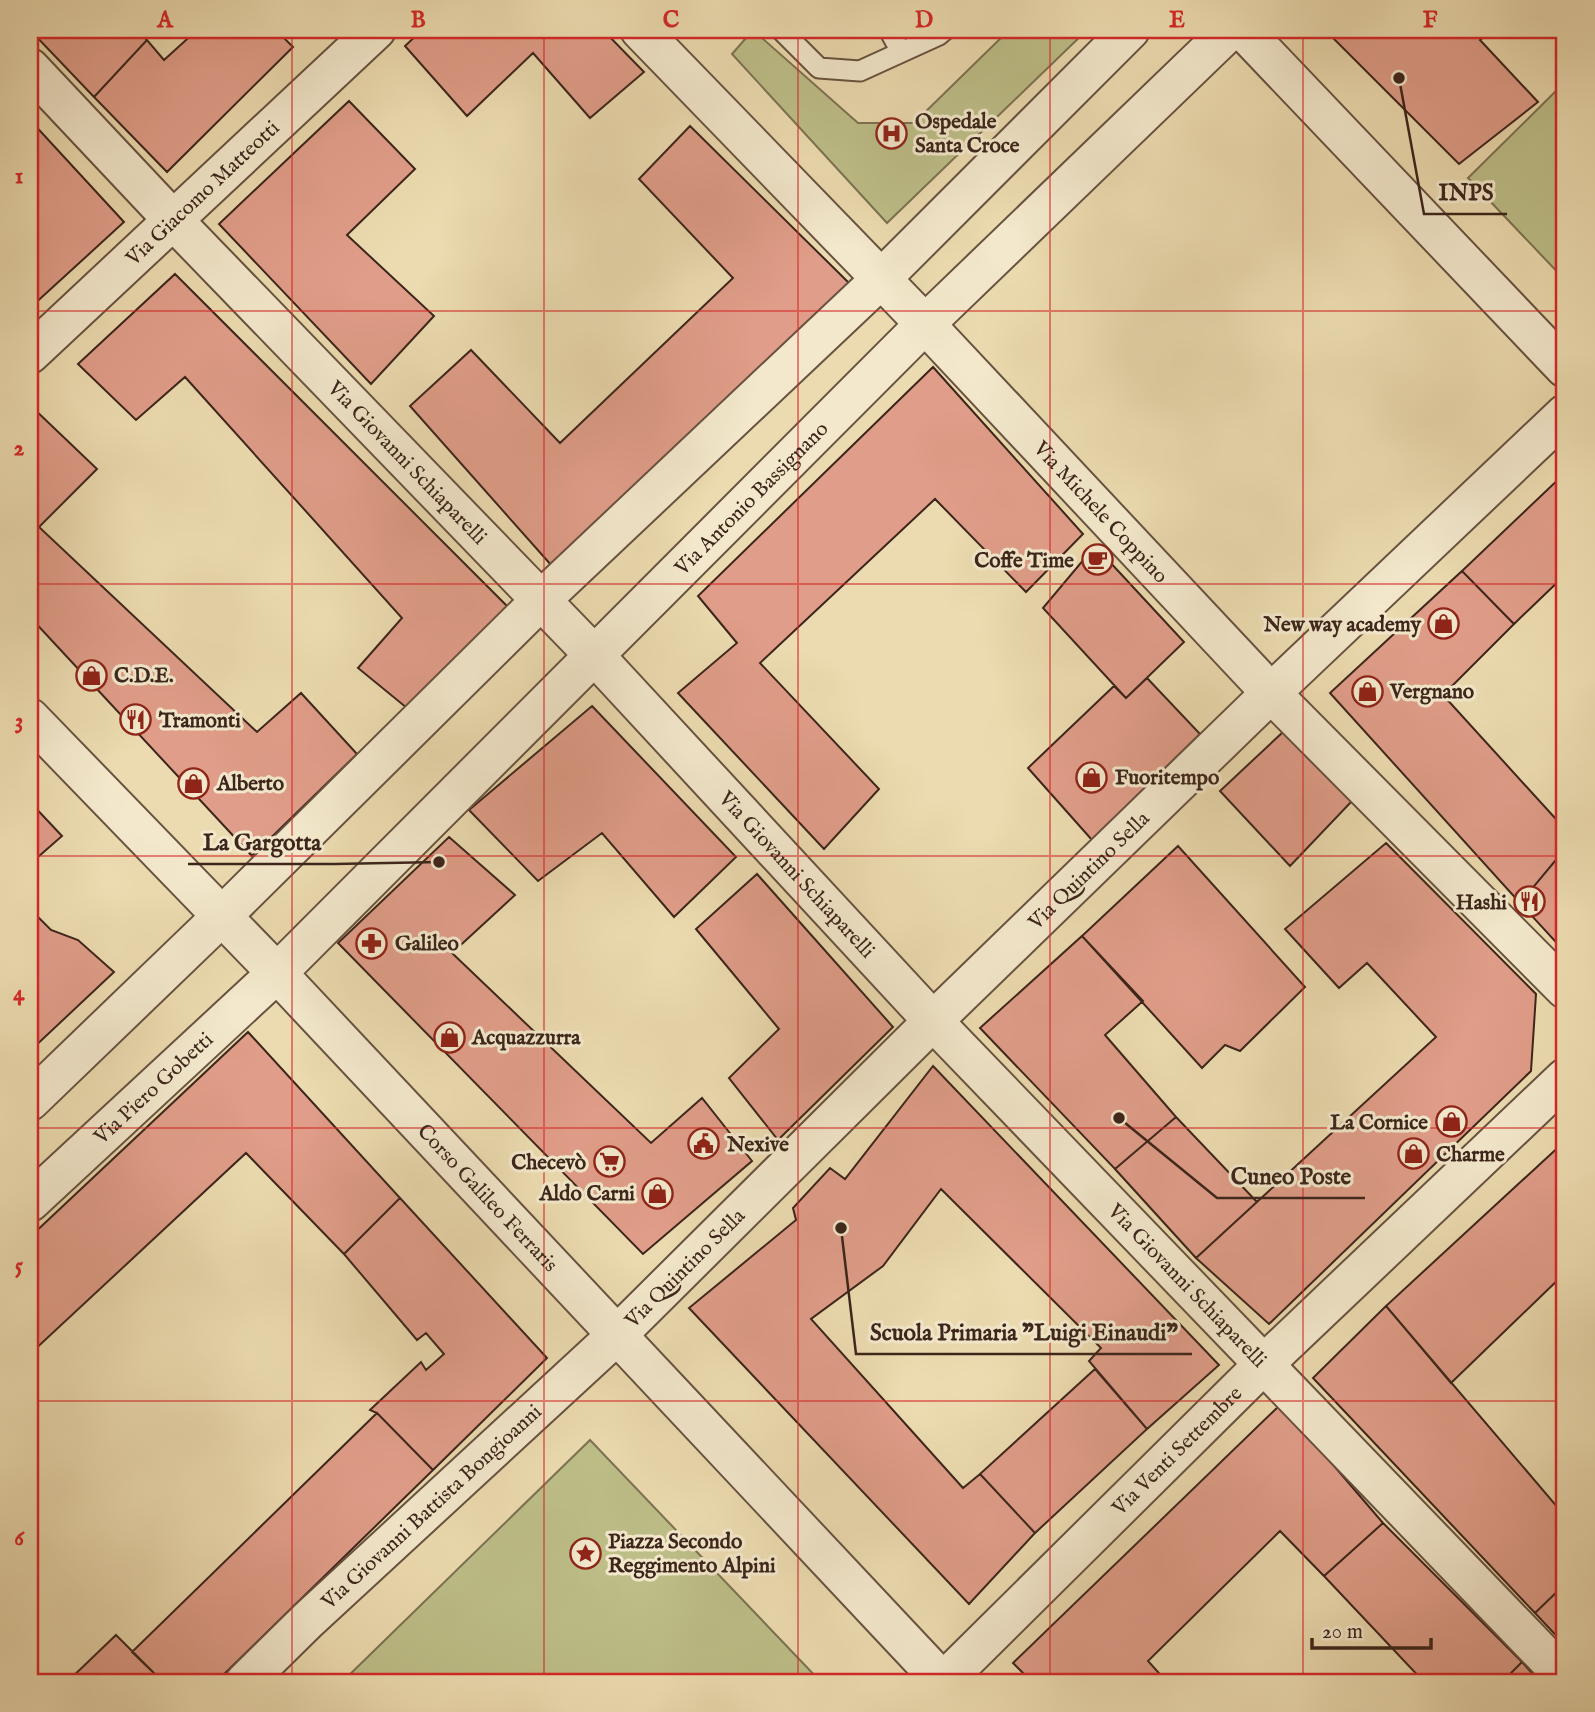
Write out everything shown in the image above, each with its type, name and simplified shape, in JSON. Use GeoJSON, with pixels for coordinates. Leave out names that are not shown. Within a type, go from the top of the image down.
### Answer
{"type":"FeatureCollection","features":[{"type":"Feature","properties":{"kind":"street","name":"Via Giacomo Matteotti"},"geometry":{"type":"LineString","coordinates":[[30,354],[376,30]]}},
{"type":"Feature","properties":{"kind":"street","name":"Via Michele Coppino"},"geometry":{"type":"LineString","coordinates":[[640,30],[925,324],[1271,693],[1565,989]]}},
{"type":"Feature","properties":{"kind":"street"},"geometry":{"type":"LineString","coordinates":[[30,1101],[221,917],[541,600],[881,279],[1130,30]]}},
{"type":"Feature","properties":{"kind":"street","name":"Via Antonio Bassignano"},"geometry":{"type":"LineString","coordinates":[[278,973],[925,324],[1230,30]]}},
{"type":"Feature","properties":{"kind":"street"},"geometry":{"type":"LineString","coordinates":[[1243,30],[1565,368]]}},
{"type":"Feature","properties":{"kind":"street","name":"Via Giovanni Schiaparelli"},"geometry":{"type":"LineString","coordinates":[[30,68],[174,221],[595,656],[933,1021],[1565,1677]]}},
{"type":"Feature","properties":{"kind":"street","name":"Via Quintino Sella"},"geometry":{"type":"LineString","coordinates":[[618,1334],[933,1021],[1271,693],[1565,414]]}},
{"type":"Feature","properties":{"kind":"street","name":"Corso Galileo Ferraris"},"geometry":{"type":"LineString","coordinates":[[30,718],[278,973],[943,1682]]}},
{"type":"Feature","properties":{"kind":"street","name":"Via Piero Gobetti"},"geometry":{"type":"LineString","coordinates":[[30,1202],[278,973]]}},
{"type":"Feature","properties":{"kind":"street","name":"Via Venti Settembre"},"geometry":{"type":"LineString","coordinates":[[943,1682],[1263,1366],[1565,1078]]}},
{"type":"Feature","properties":{"kind":"street","name":"Via Giovanni Battista Bongioanni"},"geometry":{"type":"LineString","coordinates":[[245,1682],[308,1620],[618,1334]]}},
{"type":"Feature","properties":{"kind":"lane"},"geometry":{"type":"LineString","coordinates":[[781,30],[819,68],[860,71],[945,30]]}},
{"type":"Feature","properties":{"kind":"lane"},"geometry":{"type":"LineString","coordinates":[[889,30],[901,52]]}},
{"type":"Feature","properties":{"kind":"green space"},"geometry":{"type":"Polygon","coordinates":[[[753,30],[858,123],[914,123],[1009,30],[1087,30],[887,223],[732,54],[753,30]]]}},
{"type":"Feature","properties":{"kind":"green space"},"geometry":{"type":"Polygon","coordinates":[[[1565,82],[1565,280],[1468,178],[1565,82]]]}},
{"type":"Feature","properties":{"kind":"green space","name":"Piazza Secondo Reggimento Alpini"},"geometry":{"type":"Polygon","coordinates":[[[590,1440],[821,1682],[342,1682],[590,1440]]]}},
{"type":"Feature","properties":{"kind":"building"},"geometry":{"type":"Polygon","coordinates":[[[30,30],[138,30],[147,40],[94,97],[30,30]]]}},
{"type":"Feature","properties":{"kind":"building"},"geometry":{"type":"Polygon","coordinates":[[[197,30],[276,30],[293,47],[167,172],[94,97],[147,40],[164,60],[197,30]]]}},
{"type":"Feature","properties":{"kind":"building"},"geometry":{"type":"Polygon","coordinates":[[[422,30],[603,30],[644,72],[590,118],[533,53],[467,116],[405,46],[422,30]]]}},
{"type":"Feature","properties":{"kind":"building"},"geometry":{"type":"Polygon","coordinates":[[[1325,30],[1493,30],[1480,40],[1538,102],[1459,164],[1325,30]]]}},
{"type":"Feature","properties":{"kind":"building"},"geometry":{"type":"Polygon","coordinates":[[[349,101],[415,169],[347,235],[434,316],[371,384],[219,224],[349,101]]]}},
{"type":"Feature","properties":{"kind":"building"},"geometry":{"type":"Polygon","coordinates":[[[30,120],[124,222],[30,308],[30,120]]]}},
{"type":"Feature","properties":{"kind":"building"},"geometry":{"type":"Polygon","coordinates":[[[690,126],[851,285],[552,566],[410,406],[471,350],[560,443],[733,278],[639,179],[690,126]]]}},
{"type":"Feature","properties":{"kind":"building"},"geometry":{"type":"Polygon","coordinates":[[[175,274],[511,610],[413,713],[358,668],[402,618],[185,377],[136,420],[78,364],[175,274]]]}},
{"type":"Feature","properties":{"kind":"building"},"geometry":{"type":"Polygon","coordinates":[[[933,367],[1083,534],[1026,592],[935,499],[760,663],[879,789],[824,849],[678,693],[737,643],[698,596],[933,367]]]}},
{"type":"Feature","properties":{"kind":"building"},"geometry":{"type":"Polygon","coordinates":[[[31,406],[97,469],[39,527],[257,732],[301,693],[357,754],[252,856],[30,617],[31,406]]]}},
{"type":"Feature","properties":{"kind":"building"},"geometry":{"type":"Polygon","coordinates":[[[1565,473],[1565,575],[1514,624],[1462,571],[1565,473]]]}},
{"type":"Feature","properties":{"kind":"building"},"geometry":{"type":"Polygon","coordinates":[[[1095,546],[1184,642],[1126,698],[1043,608],[1095,546]]]}},
{"type":"Feature","properties":{"kind":"building"},"geometry":{"type":"Polygon","coordinates":[[[1462,571],[1514,624],[1443,695],[1565,829],[1565,849],[1520,903],[1330,693],[1462,571]]]}},
{"type":"Feature","properties":{"kind":"building"},"geometry":{"type":"Polygon","coordinates":[[[1147,678],[1200,734],[1092,840],[1028,768],[1114,686],[1126,698],[1147,678]]]}},
{"type":"Feature","properties":{"kind":"building"},"geometry":{"type":"Polygon","coordinates":[[[592,706],[736,857],[674,917],[602,833],[538,881],[469,810],[592,706]]]}},
{"type":"Feature","properties":{"kind":"building"},"geometry":{"type":"Polygon","coordinates":[[[1283,732],[1352,801],[1290,866],[1220,791],[1283,732]]]}},
{"type":"Feature","properties":{"kind":"building"},"geometry":{"type":"Polygon","coordinates":[[[30,802],[62,836],[30,864],[30,802]]]}},
{"type":"Feature","properties":{"kind":"building"},"geometry":{"type":"Polygon","coordinates":[[[449,837],[515,895],[452,953],[651,1143],[702,1098],[752,1161],[643,1254],[338,943],[449,837]]]}},
{"type":"Feature","properties":{"kind":"building"},"geometry":{"type":"Polygon","coordinates":[[[1386,843],[1536,994],[1531,1071],[1269,1324],[1196,1258],[1436,1037],[1367,963],[1339,988],[1285,929],[1386,843]]]}},
{"type":"Feature","properties":{"kind":"building"},"geometry":{"type":"Polygon","coordinates":[[[1178,846],[1305,987],[1240,1051],[1225,1045],[1202,1068],[1082,936],[1178,846]]]}},
{"type":"Feature","properties":{"kind":"building"},"geometry":{"type":"Polygon","coordinates":[[[1565,849],[1565,952],[1520,903],[1565,849]]]}},
{"type":"Feature","properties":{"kind":"building"},"geometry":{"type":"Polygon","coordinates":[[[757,874],[893,1027],[778,1140],[729,1078],[779,1029],[696,929],[757,874]]]}},
{"type":"Feature","properties":{"kind":"building"},"geometry":{"type":"Polygon","coordinates":[[[30,909],[51,930],[78,940],[114,972],[30,1051],[30,909]]]}},
{"type":"Feature","properties":{"kind":"building"},"geometry":{"type":"Polygon","coordinates":[[[1082,936],[1143,1001],[1105,1035],[1176,1117],[1115,1169],[980,1028],[1082,936]]]}},
{"type":"Feature","properties":{"kind":"building"},"geometry":{"type":"Polygon","coordinates":[[[248,1032],[400,1198],[344,1254],[246,1153],[30,1354],[30,1237],[248,1032]]]}},
{"type":"Feature","properties":{"kind":"building"},"geometry":{"type":"Polygon","coordinates":[[[933,1066],[1219,1365],[1147,1429],[1089,1361],[1101,1348],[941,1189],[883,1266],[811,1319],[963,1488],[980,1474],[1035,1533],[969,1604],[689,1308],[796,1220],[793,1208],[830,1168],[845,1179],[933,1066]]]}},
{"type":"Feature","properties":{"kind":"building"},"geometry":{"type":"Polygon","coordinates":[[[1176,1117],[1257,1202],[1196,1258],[1115,1169],[1176,1117]]]}},
{"type":"Feature","properties":{"kind":"building"},"geometry":{"type":"Polygon","coordinates":[[[1565,1141],[1565,1273],[1451,1383],[1386,1306],[1565,1141]]]}},
{"type":"Feature","properties":{"kind":"building"},"geometry":{"type":"Polygon","coordinates":[[[400,1198],[547,1358],[433,1470],[377,1413],[370,1410],[421,1362],[426,1370],[444,1354],[426,1333],[417,1340],[344,1254],[400,1198]]]}},
{"type":"Feature","properties":{"kind":"building"},"geometry":{"type":"Polygon","coordinates":[[[1386,1306],[1565,1516],[1565,1584],[1535,1613],[1313,1378],[1386,1306]]]}},
{"type":"Feature","properties":{"kind":"building"},"geometry":{"type":"Polygon","coordinates":[[[1095,1369],[1147,1429],[1035,1533],[980,1474],[1095,1369]]]}},
{"type":"Feature","properties":{"kind":"building"},"geometry":{"type":"Polygon","coordinates":[[[1281,1404],[1383,1523],[1324,1576],[1280,1531],[1148,1661],[1167,1682],[1032,1682],[1013,1663],[1281,1404]]]}},
{"type":"Feature","properties":{"kind":"building"},"geometry":{"type":"Polygon","coordinates":[[[377,1413],[433,1470],[216,1682],[163,1682],[132,1652],[377,1413]]]}},
{"type":"Feature","properties":{"kind":"building"},"geometry":{"type":"Polygon","coordinates":[[[1383,1523],[1522,1662],[1502,1682],[1424,1682],[1324,1576],[1383,1523]]]}},
{"type":"Feature","properties":{"kind":"building"},"geometry":{"type":"Polygon","coordinates":[[[1565,1584],[1565,1645],[1535,1613],[1565,1584]]]}},
{"type":"Feature","properties":{"kind":"building"},"geometry":{"type":"Polygon","coordinates":[[[116,1635],[163,1682],[67,1682],[116,1635]]]}},
{"type":"Feature","properties":{"kind":"building"},"geometry":{"type":"Polygon","coordinates":[[[1522,1662],[1540,1682],[1502,1682],[1522,1662]]]}},
{"type":"Feature","properties":{"kind":"place","name":"INPS"},"geometry":{"type":"Point","coordinates":[1399,78]}},
{"type":"Feature","properties":{"kind":"place","name":"Ospedale Santa Croce"},"geometry":{"type":"Point","coordinates":[892,133]}},
{"type":"Feature","properties":{"kind":"place","name":"Coffe Time"},"geometry":{"type":"Point","coordinates":[1097,560]}},
{"type":"Feature","properties":{"kind":"place","name":"New way academy"},"geometry":{"type":"Point","coordinates":[1444,624]}},
{"type":"Feature","properties":{"kind":"place","name":"C.D.E."},"geometry":{"type":"Point","coordinates":[91,675]}},
{"type":"Feature","properties":{"kind":"place","name":"Vergnano"},"geometry":{"type":"Point","coordinates":[1367,691]}},
{"type":"Feature","properties":{"kind":"place","name":"Tramonti"},"geometry":{"type":"Point","coordinates":[136,720]}},
{"type":"Feature","properties":{"kind":"place","name":"Fuoritempo"},"geometry":{"type":"Point","coordinates":[1092,777]}},
{"type":"Feature","properties":{"kind":"place","name":"Alberto"},"geometry":{"type":"Point","coordinates":[194,783]}},
{"type":"Feature","properties":{"kind":"place","name":"La Gargotta"},"geometry":{"type":"Point","coordinates":[439,862]}},
{"type":"Feature","properties":{"kind":"place","name":"Hashi"},"geometry":{"type":"Point","coordinates":[1530,902]}},
{"type":"Feature","properties":{"kind":"place","name":"Galileo"},"geometry":{"type":"Point","coordinates":[372,943]}},
{"type":"Feature","properties":{"kind":"place","name":"Acquazzurra"},"geometry":{"type":"Point","coordinates":[449,1037]}},
{"type":"Feature","properties":{"kind":"place","name":"Cuneo Poste"},"geometry":{"type":"Point","coordinates":[1119,1118]}},
{"type":"Feature","properties":{"kind":"place","name":"La Cornice"},"geometry":{"type":"Point","coordinates":[1451,1122]}},
{"type":"Feature","properties":{"kind":"place","name":"Nexive"},"geometry":{"type":"Point","coordinates":[704,1144]}},
{"type":"Feature","properties":{"kind":"place","name":"Charme"},"geometry":{"type":"Point","coordinates":[1413,1154]}},
{"type":"Feature","properties":{"kind":"place","name":"Checevò"},"geometry":{"type":"Point","coordinates":[609,1162]}},
{"type":"Feature","properties":{"kind":"place","name":"Aldo Carni"},"geometry":{"type":"Point","coordinates":[658,1193]}},
{"type":"Feature","properties":{"kind":"place","name":"Scuola Primaria \"Luigi Einaudi\""},"geometry":{"type":"Point","coordinates":[841,1228]}},
{"type":"Feature","properties":{"kind":"place","name":"Piazza Secondo Reggimento Alpini"},"geometry":{"type":"Point","coordinates":[585,1553]}}]}
